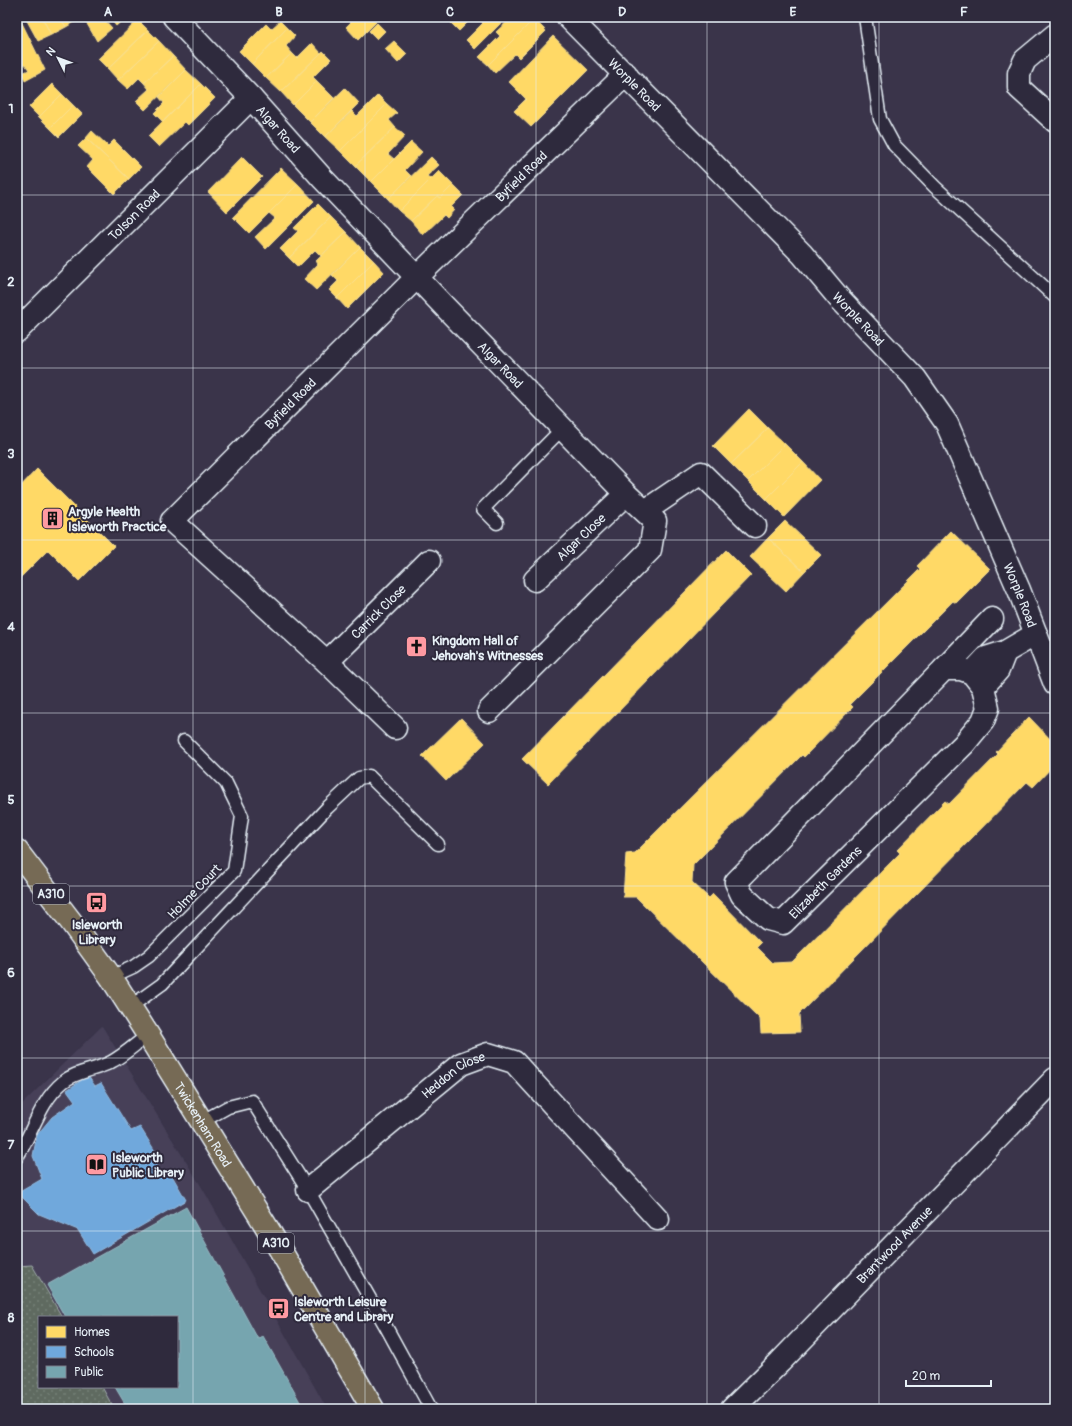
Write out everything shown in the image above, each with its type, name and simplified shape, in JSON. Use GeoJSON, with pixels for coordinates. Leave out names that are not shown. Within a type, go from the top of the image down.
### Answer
{"type":"FeatureCollection","features":[{"type":"Feature","properties":{"kind":"main road","name":"Twickenham Road"},"geometry":{"type":"LineString","coordinates":[[17,851],[111,977],[271,1234],[373,1409]]}},
{"type":"Feature","properties":{"kind":"street","name":"Algar Road"},"geometry":{"type":"LineString","coordinates":[[174,17],[251,98],[323,179],[626,494],[655,521],[650,550],[489,711]]}},
{"type":"Feature","properties":{"kind":"street","name":"Worple Road"},"geometry":{"type":"LineString","coordinates":[[568,17],[626,74],[802,254],[839,298],[915,378],[947,424],[1019,590],[1055,684]]}},
{"type":"Feature","properties":{"kind":"street"},"geometry":{"type":"LineString","coordinates":[[1055,35],[1025,60],[1019,73],[1019,88],[1055,121]]}},
{"type":"Feature","properties":{"kind":"street","name":"Byfield Road"},"geometry":{"type":"LineString","coordinates":[[395,728],[327,662],[172,521],[417,277],[626,74]]}},
{"type":"Feature","properties":{"kind":"street","name":"Tolson Road"},"geometry":{"type":"LineString","coordinates":[[17,331],[251,98]]}},
{"type":"Feature","properties":{"kind":"street"},"geometry":{"type":"LineString","coordinates":[[645,511],[701,473],[755,526]]}},
{"type":"Feature","properties":{"kind":"street","name":"Algar Close"},"geometry":{"type":"LineString","coordinates":[[535,580],[626,494]]}},
{"type":"Feature","properties":{"kind":"street","name":"Carrick Close"},"geometry":{"type":"LineString","coordinates":[[327,662],[429,561]]}},
{"type":"Feature","properties":{"kind":"street","name":"Elizabeth Gardens"},"geometry":{"type":"LineString","coordinates":[[977,680],[988,708],[983,722],[964,744],[783,924],[768,920],[742,895],[736,882],[992,619]]}},
{"type":"Feature","properties":{"kind":"street"},"geometry":{"type":"LineString","coordinates":[[944,669],[960,669],[977,680],[986,658],[1005,652],[1036,634]]}},
{"type":"Feature","properties":{"kind":"street","name":"Heddon Close"},"geometry":{"type":"LineString","coordinates":[[308,1190],[461,1064],[488,1054],[514,1062],[658,1219]]}},
{"type":"Feature","properties":{"kind":"street","name":"Brantwood Avenue"},"geometry":{"type":"LineString","coordinates":[[732,1409],[791,1351],[1055,1080]]}},
{"type":"Feature","properties":{"kind":"lane"},"geometry":{"type":"LineString","coordinates":[[865,17],[880,119],[894,145],[935,187],[1055,298]]}},
{"type":"Feature","properties":{"kind":"lane"},"geometry":{"type":"LineString","coordinates":[[497,523],[483,509],[563,428]]}},
{"type":"Feature","properties":{"kind":"lane","name":"Holme Court"},"geometry":{"type":"LineString","coordinates":[[111,977],[133,967],[149,956],[234,871],[242,816],[226,783],[184,741]]}},
{"type":"Feature","properties":{"kind":"lane"},"geometry":{"type":"LineString","coordinates":[[130,1007],[162,984],[327,808],[359,778],[369,776],[438,844]]}},
{"type":"Feature","properties":{"kind":"lane"},"geometry":{"type":"LineString","coordinates":[[17,1157],[47,1098],[64,1081],[89,1069],[111,1062],[148,1035]]}},
{"type":"Feature","properties":{"kind":"lane"},"geometry":{"type":"LineString","coordinates":[[201,1122],[228,1107],[252,1101],[308,1190],[431,1409]]}},
{"type":"Feature","properties":{"kind":"shaded area"},"geometry":{"type":"Polygon","coordinates":[[[102,1026],[204,1191],[327,1409],[114,1409],[103,1388],[178,1388],[178,1316],[61,1316],[32,1265],[17,1266],[17,1109],[102,1026]]]}},
{"type":"Feature","properties":{"kind":"green space"},"geometry":{"type":"Polygon","coordinates":[[[32,1265],[61,1316],[38,1316],[38,1388],[103,1388],[114,1409],[17,1409],[17,1266],[32,1265]]]}},
{"type":"Feature","properties":{"kind":"building: Homes"},"geometry":{"type":"Polygon","coordinates":[[[17,17],[19,17],[45,70],[25,81],[22,73],[29,70],[25,64],[17,67],[17,17]]]}},
{"type":"Feature","properties":{"kind":"building: Homes"},"geometry":{"type":"Polygon","coordinates":[[[25,17],[42,17],[51,35],[38,41],[25,17]]]}},
{"type":"Feature","properties":{"kind":"building: Homes"},"geometry":{"type":"Polygon","coordinates":[[[42,17],[60,17],[66,27],[51,35],[42,17]]]}},
{"type":"Feature","properties":{"kind":"building: Homes"},"geometry":{"type":"Polygon","coordinates":[[[60,17],[78,17],[80,19],[66,27],[60,17]]]}},
{"type":"Feature","properties":{"kind":"building: Homes"},"geometry":{"type":"Polygon","coordinates":[[[83,17],[102,17],[112,28],[97,41],[83,17]]]}},
{"type":"Feature","properties":{"kind":"building: Homes"},"geometry":{"type":"Polygon","coordinates":[[[109,17],[126,17],[116,26],[109,17]]]}},
{"type":"Feature","properties":{"kind":"building: Homes"},"geometry":{"type":"Polygon","coordinates":[[[356,17],[370,17],[376,22],[358,40],[346,27],[356,17]]]}},
{"type":"Feature","properties":{"kind":"building: Homes"},"geometry":{"type":"Polygon","coordinates":[[[457,17],[473,17],[459,31],[451,23],[457,17]]]}},
{"type":"Feature","properties":{"kind":"building: Homes"},"geometry":{"type":"Polygon","coordinates":[[[481,17],[507,17],[475,49],[466,40],[483,23],[479,19],[481,17]]]}},
{"type":"Feature","properties":{"kind":"building: Homes"},"geometry":{"type":"Polygon","coordinates":[[[512,17],[532,17],[534,19],[488,65],[479,57],[500,36],[496,32],[512,17]]]}},
{"type":"Feature","properties":{"kind":"building: Homes"},"geometry":{"type":"Polygon","coordinates":[[[534,19],[546,31],[519,58],[515,54],[495,73],[488,65],[534,19]]]}},
{"type":"Feature","properties":{"kind":"building: Homes"},"geometry":{"type":"Polygon","coordinates":[[[138,20],[148,30],[108,69],[98,59],[138,20]]]}},
{"type":"Feature","properties":{"kind":"building: Homes"},"geometry":{"type":"Polygon","coordinates":[[[280,21],[287,28],[252,64],[239,51],[266,24],[271,29],[280,21]]]}},
{"type":"Feature","properties":{"kind":"building: Homes"},"geometry":{"type":"Polygon","coordinates":[[[377,23],[385,31],[377,39],[369,31],[377,23]]]}},
{"type":"Feature","properties":{"kind":"building: Homes"},"geometry":{"type":"Polygon","coordinates":[[[287,28],[295,36],[286,46],[292,53],[266,78],[252,64],[287,28]]]}},
{"type":"Feature","properties":{"kind":"building: Homes"},"geometry":{"type":"Polygon","coordinates":[[[148,30],[159,41],[118,80],[108,69],[148,30]]]}},
{"type":"Feature","properties":{"kind":"building: Homes"},"geometry":{"type":"Polygon","coordinates":[[[553,36],[588,70],[531,127],[514,111],[526,99],[509,82],[553,36]]]}},
{"type":"Feature","properties":{"kind":"building: Homes"},"geometry":{"type":"Polygon","coordinates":[[[159,41],[173,56],[144,83],[139,78],[128,89],[118,80],[159,41]]]}},
{"type":"Feature","properties":{"kind":"building: Homes"},"geometry":{"type":"Polygon","coordinates":[[[394,41],[407,54],[398,63],[385,49],[394,41]]]}},
{"type":"Feature","properties":{"kind":"building: Homes"},"geometry":{"type":"Polygon","coordinates":[[[312,43],[321,53],[281,92],[266,78],[292,53],[297,58],[312,43]]]}},
{"type":"Feature","properties":{"kind":"building: Homes"},"geometry":{"type":"Polygon","coordinates":[[[323,51],[331,59],[313,77],[317,81],[293,105],[281,92],[323,51]]]}},
{"type":"Feature","properties":{"kind":"building: Homes"},"geometry":{"type":"Polygon","coordinates":[[[173,56],[186,70],[145,110],[136,101],[149,89],[144,83],[173,56]]]}},
{"type":"Feature","properties":{"kind":"building: Homes"},"geometry":{"type":"Polygon","coordinates":[[[186,70],[201,84],[163,122],[154,113],[164,103],[159,97],[186,70]]]}},
{"type":"Feature","properties":{"kind":"building: Homes"},"geometry":{"type":"Polygon","coordinates":[[[317,81],[334,98],[310,122],[293,105],[317,81]]]}},
{"type":"Feature","properties":{"kind":"building: Homes"},"geometry":{"type":"Polygon","coordinates":[[[52,84],[62,94],[39,117],[29,107],[52,84]]]}},
{"type":"Feature","properties":{"kind":"building: Homes"},"geometry":{"type":"Polygon","coordinates":[[[201,84],[215,98],[188,125],[185,122],[159,147],[148,136],[201,84]]]}},
{"type":"Feature","properties":{"kind":"building: Homes"},"geometry":{"type":"Polygon","coordinates":[[[345,88],[359,103],[325,137],[310,122],[345,88]]]}},
{"type":"Feature","properties":{"kind":"building: Homes"},"geometry":{"type":"Polygon","coordinates":[[[62,94],[73,105],[50,128],[39,117],[62,94]]]}},
{"type":"Feature","properties":{"kind":"building: Homes"},"geometry":{"type":"Polygon","coordinates":[[[378,95],[387,104],[340,151],[325,137],[352,111],[357,116],[378,95]]]}},
{"type":"Feature","properties":{"kind":"building: Homes"},"geometry":{"type":"Polygon","coordinates":[[[387,104],[397,113],[389,120],[395,127],[355,166],[340,151],[387,104]]]}},
{"type":"Feature","properties":{"kind":"building: Homes"},"geometry":{"type":"Polygon","coordinates":[[[73,105],[82,114],[59,137],[50,128],[73,105]]]}},
{"type":"Feature","properties":{"kind":"building: Homes"},"geometry":{"type":"Polygon","coordinates":[[[395,127],[405,136],[388,154],[394,159],[371,182],[355,166],[395,127]]]}},
{"type":"Feature","properties":{"kind":"building: Homes"},"geometry":{"type":"Polygon","coordinates":[[[92,131],[108,146],[114,140],[141,167],[129,179],[86,138],[92,131]]]}},
{"type":"Feature","properties":{"kind":"building: Homes"},"geometry":{"type":"Polygon","coordinates":[[[86,138],[129,179],[114,194],[87,167],[93,160],[78,146],[86,138]]]}},
{"type":"Feature","properties":{"kind":"building: Homes"},"geometry":{"type":"Polygon","coordinates":[[[411,142],[422,152],[405,170],[411,176],[388,199],[371,182],[411,142]]]}},
{"type":"Feature","properties":{"kind":"building: Homes"},"geometry":{"type":"Polygon","coordinates":[[[242,157],[262,177],[227,212],[208,192],[242,157]]]}},
{"type":"Feature","properties":{"kind":"building: Homes"},"geometry":{"type":"Polygon","coordinates":[[[431,157],[439,165],[427,176],[431,179],[399,211],[388,199],[431,157]]]}},
{"type":"Feature","properties":{"kind":"building: Homes"},"geometry":{"type":"Polygon","coordinates":[[[281,168],[298,184],[249,233],[233,217],[281,168]]]}},
{"type":"Feature","properties":{"kind":"building: Homes"},"geometry":{"type":"Polygon","coordinates":[[[439,171],[453,185],[440,198],[437,196],[411,221],[399,211],[439,171]]]}},
{"type":"Feature","properties":{"kind":"building: Homes"},"geometry":{"type":"Polygon","coordinates":[[[298,184],[314,201],[266,249],[255,237],[275,218],[269,213],[298,184]]]}},
{"type":"Feature","properties":{"kind":"building: Homes"},"geometry":{"type":"Polygon","coordinates":[[[453,185],[463,195],[451,207],[454,210],[447,218],[444,215],[423,235],[411,221],[437,196],[440,198],[453,185]]]}},
{"type":"Feature","properties":{"kind":"building: Homes"},"geometry":{"type":"Polygon","coordinates":[[[318,204],[331,217],[289,258],[280,249],[298,231],[294,228],[318,204]]]}},
{"type":"Feature","properties":{"kind":"building: Homes"},"geometry":{"type":"Polygon","coordinates":[[[331,217],[346,232],[321,256],[315,250],[298,267],[289,258],[331,217]]]}},
{"type":"Feature","properties":{"kind":"building: Homes"},"geometry":{"type":"Polygon","coordinates":[[[346,232],[360,247],[316,290],[304,279],[318,264],[316,261],[346,232]]]}},
{"type":"Feature","properties":{"kind":"building: Homes"},"geometry":{"type":"Polygon","coordinates":[[[360,247],[374,261],[337,298],[329,290],[338,281],[332,275],[360,247]]]}},
{"type":"Feature","properties":{"kind":"building: Homes"},"geometry":{"type":"Polygon","coordinates":[[[374,261],[384,272],[347,309],[337,298],[374,261]]]}},
{"type":"Feature","properties":{"kind":"building: Homes"},"geometry":{"type":"Polygon","coordinates":[[[749,409],[768,428],[731,464],[713,446],[749,409]]]}},
{"type":"Feature","properties":{"kind":"building: Homes"},"geometry":{"type":"Polygon","coordinates":[[[768,428],[785,444],[748,481],[731,464],[768,428]]]}},
{"type":"Feature","properties":{"kind":"building: Homes"},"geometry":{"type":"Polygon","coordinates":[[[785,444],[803,462],[766,499],[748,481],[785,444]]]}},
{"type":"Feature","properties":{"kind":"building: Homes"},"geometry":{"type":"Polygon","coordinates":[[[803,462],[820,480],[784,517],[766,499],[803,462]]]}},
{"type":"Feature","properties":{"kind":"building: Homes","name":"Argyle Health Isleworth Practice"},"geometry":{"type":"Polygon","coordinates":[[[37,469],[114,546],[79,581],[48,550],[17,581],[17,490],[37,469]]]}},
{"type":"Feature","properties":{"kind":"building: Homes"},"geometry":{"type":"Polygon","coordinates":[[[785,521],[821,555],[804,572],[768,538],[785,521]]]}},
{"type":"Feature","properties":{"kind":"building: Homes"},"geometry":{"type":"Polygon","coordinates":[[[951,531],[990,569],[956,603],[953,601],[850,704],[853,707],[804,757],[802,755],[693,865],[692,882],[709,898],[713,894],[761,943],[757,947],[773,963],[792,962],[900,853],[897,850],[945,801],[949,804],[998,754],[996,752],[1029,717],[1055,744],[1055,764],[1033,787],[1027,782],[799,1014],[800,1032],[761,1033],[760,1019],[636,897],[623,897],[626,854],[635,853],[920,569],[917,566],[951,531]]]}},
{"type":"Feature","properties":{"kind":"building: Homes"},"geometry":{"type":"Polygon","coordinates":[[[768,538],[804,572],[786,591],[750,557],[768,538]]]}},
{"type":"Feature","properties":{"kind":"building: Homes"},"geometry":{"type":"Polygon","coordinates":[[[726,550],[751,575],[548,784],[522,759],[726,550]]]}},
{"type":"Feature","properties":{"kind":"building: Homes"},"geometry":{"type":"Polygon","coordinates":[[[461,718],[485,743],[446,781],[422,756],[461,718]]]}},
{"type":"Feature","properties":{"kind":"building: Schools","name":"Isleworth Public Library"},"geometry":{"type":"Polygon","coordinates":[[[88,1076],[95,1086],[101,1083],[131,1131],[140,1127],[155,1151],[150,1154],[163,1176],[170,1172],[186,1200],[93,1254],[78,1230],[39,1214],[18,1193],[42,1179],[33,1156],[37,1135],[52,1117],[75,1101],[67,1090],[88,1076]]]}},
{"type":"Feature","properties":{"kind":"building: Public"},"geometry":{"type":"Polygon","coordinates":[[[186,1207],[258,1339],[263,1336],[304,1409],[128,1409],[116,1388],[178,1388],[178,1316],[64,1316],[47,1285],[186,1207]]]}},
{"type":"Feature","properties":{"kind":"place","name":"Argyle Health Isleworth Practice"},"geometry":{"type":"Point","coordinates":[52,518]}},
{"type":"Feature","properties":{"kind":"place","name":"Kingdom Hall of Jehovah's Witnesses"},"geometry":{"type":"Point","coordinates":[416,647]}},
{"type":"Feature","properties":{"kind":"place","name":"Isleworth Library"},"geometry":{"type":"Point","coordinates":[97,902]}},
{"type":"Feature","properties":{"kind":"place","name":"Isleworth Public Library"},"geometry":{"type":"Point","coordinates":[96,1164]}},
{"type":"Feature","properties":{"kind":"place","name":"Isleworth Leisure Centre and Library"},"geometry":{"type":"Point","coordinates":[279,1308]}}]}
